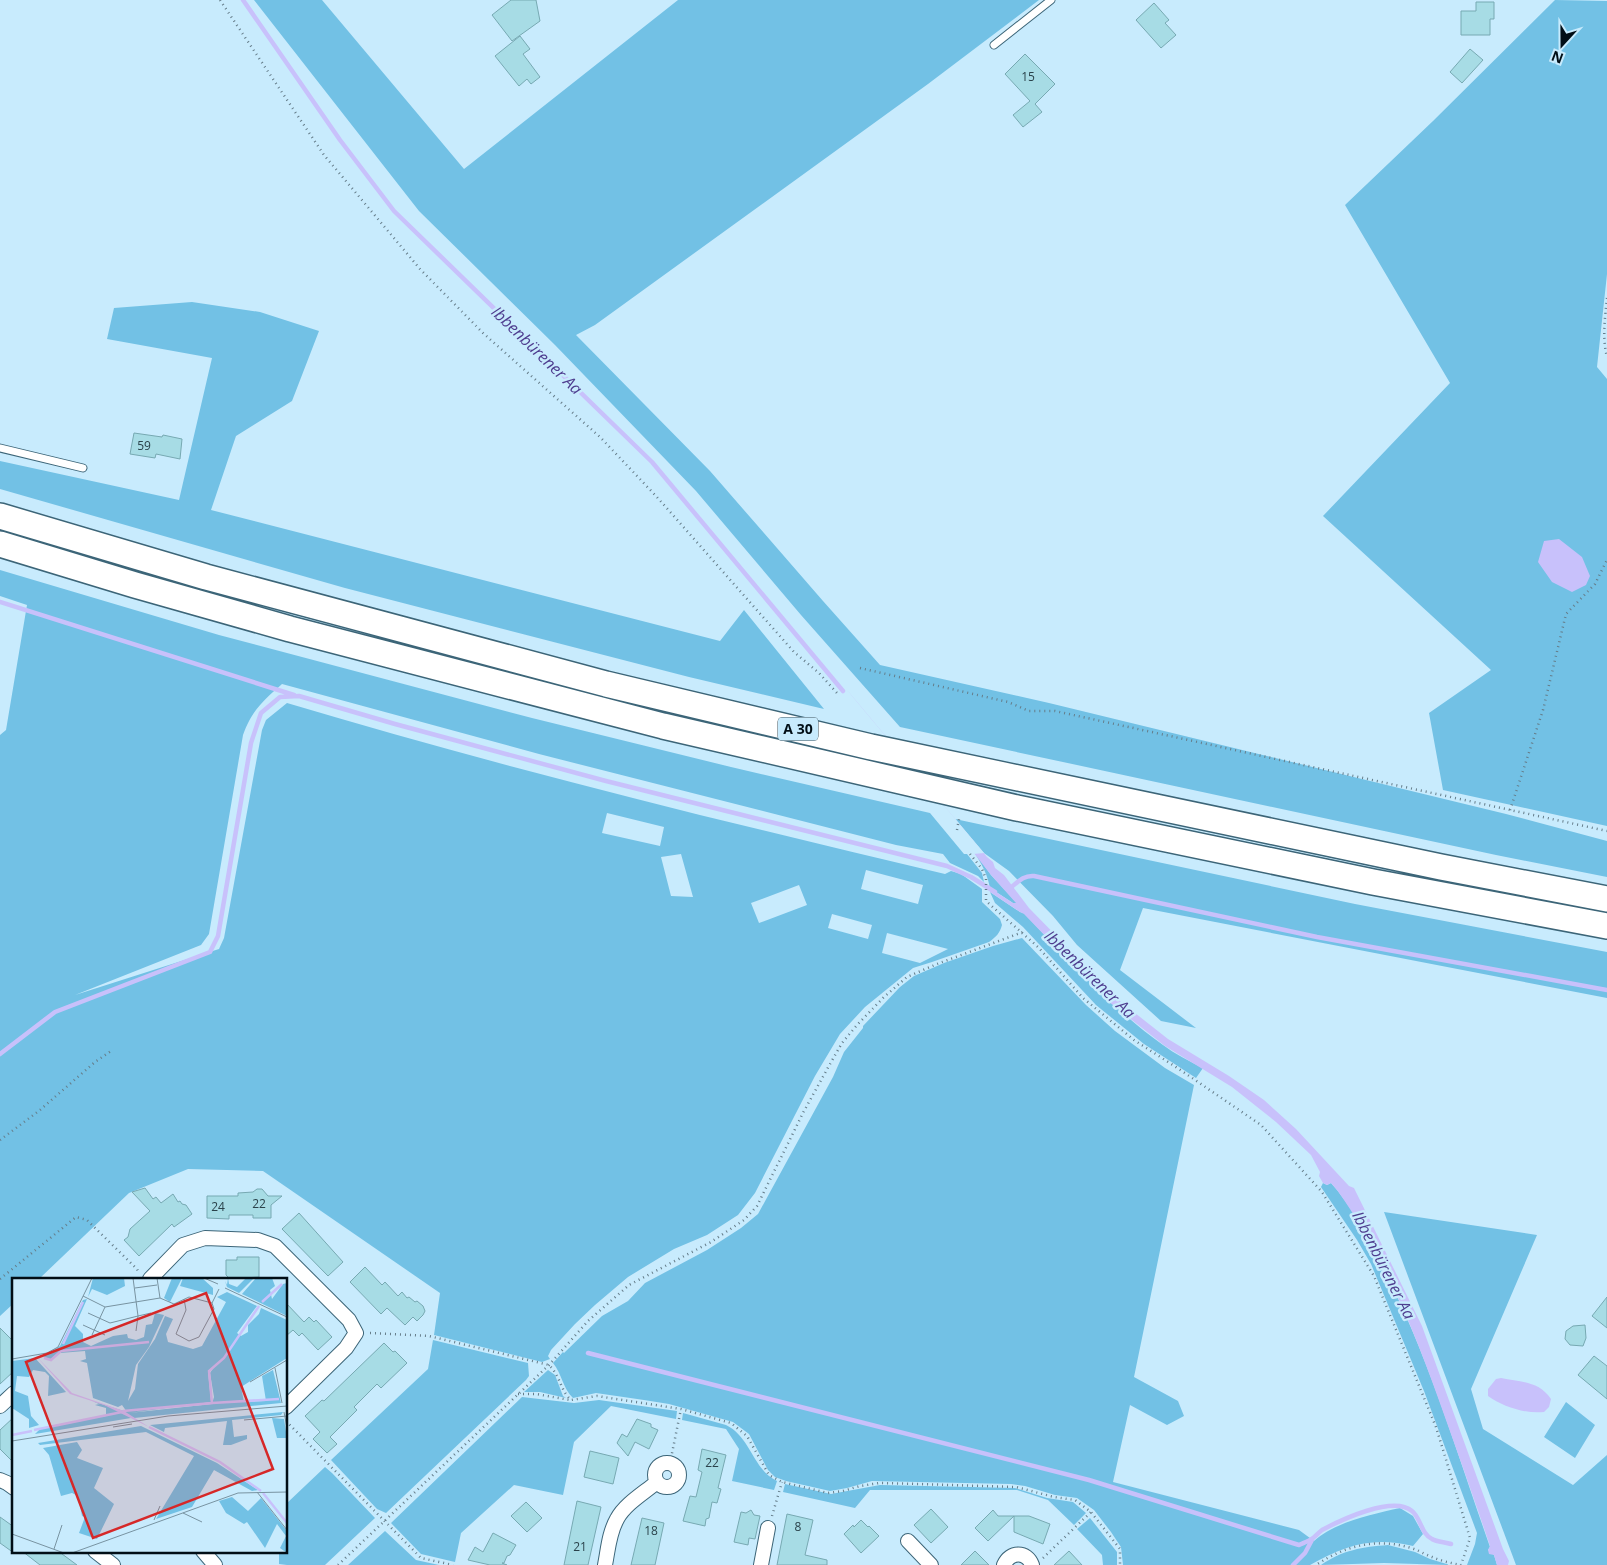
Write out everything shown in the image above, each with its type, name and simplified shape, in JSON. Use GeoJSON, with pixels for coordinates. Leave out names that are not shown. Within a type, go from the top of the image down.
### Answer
{"type":"FeatureCollection","features":[{"type":"Feature","properties":{"kind":"highway","name":"A 30"},"geometry":{"type":"LineString","coordinates":[[0,516],[206,577],[615,686],[871,747],[1421,863],[1607,899]]}},
{"type":"Feature","properties":{"kind":"highway","name":"A 30"},"geometry":{"type":"LineString","coordinates":[[0,544],[290,629],[663,726],[1017,808],[1373,882],[1607,926]]}},
{"type":"Feature","properties":{"kind":"street"},"geometry":{"type":"LineString","coordinates":[[151,1278],[183,1245],[205,1238],[258,1240],[275,1246],[349,1320],[356,1333],[346,1348],[288,1405]]}},
{"type":"Feature","properties":{"kind":"street"},"geometry":{"type":"LineString","coordinates":[[0,1406],[12,1395]]}},
{"type":"Feature","properties":{"kind":"street"},"geometry":{"type":"LineString","coordinates":[[664,1463],[670,1463],[678,1469],[680,1477],[672,1486],[664,1487],[657,1482],[654,1475],[657,1467],[664,1463]]}},
{"type":"Feature","properties":{"kind":"street"},"geometry":{"type":"LineString","coordinates":[[0,1480],[12,1487]]}},
{"type":"Feature","properties":{"kind":"street"},"geometry":{"type":"LineString","coordinates":[[605,1565],[617,1519],[629,1505],[657,1482]]}},
{"type":"Feature","properties":{"kind":"street"},"geometry":{"type":"LineString","coordinates":[[761,1565],[768,1528]]}},
{"type":"Feature","properties":{"kind":"street"},"geometry":{"type":"LineString","coordinates":[[908,1541],[931,1565]]}},
{"type":"Feature","properties":{"kind":"street"},"geometry":{"type":"LineString","coordinates":[[96,1552],[113,1565]]}},
{"type":"Feature","properties":{"kind":"street"},"geometry":{"type":"LineString","coordinates":[[197,1565],[203,1552]]}},
{"type":"Feature","properties":{"kind":"street"},"geometry":{"type":"LineString","coordinates":[[204,1552],[215,1565]]}},
{"type":"Feature","properties":{"kind":"street"},"geometry":{"type":"LineString","coordinates":[[1004,1565],[1010,1557],[1018,1554],[1027,1557],[1032,1564]]}},
{"type":"Feature","properties":{"kind":"lane"},"geometry":{"type":"LineString","coordinates":[[994,45],[1051,0]]}},
{"type":"Feature","properties":{"kind":"lane"},"geometry":{"type":"LineString","coordinates":[[0,448],[83,468]]}},
{"type":"Feature","properties":{"kind":"path"},"geometry":{"type":"LineString","coordinates":[[220,0],[324,155],[420,270],[483,333],[600,437],[656,496],[794,652],[819,673],[837,693]]}},
{"type":"Feature","properties":{"kind":"path"},"geometry":{"type":"LineString","coordinates":[[1607,298],[1604,320],[1607,357]]}},
{"type":"Feature","properties":{"kind":"path"},"geometry":{"type":"LineString","coordinates":[[1510,810],[1543,710],[1566,614],[1595,584],[1607,560]]}},
{"type":"Feature","properties":{"kind":"path"},"geometry":{"type":"LineString","coordinates":[[860,668],[1008,702],[1029,710],[1055,711],[1607,831]]}},
{"type":"Feature","properties":{"kind":"path"},"geometry":{"type":"LineString","coordinates":[[957,830],[959,819]]}},
{"type":"Feature","properties":{"kind":"path"},"geometry":{"type":"LineString","coordinates":[[970,854],[982,869],[986,879],[986,901],[1023,932],[1083,998],[1134,1040],[1261,1125],[1322,1192],[1374,1276],[1436,1427],[1470,1538],[1461,1565],[1443,1561],[1415,1549],[1393,1543],[1379,1543],[1347,1548],[1316,1565]]}},
{"type":"Feature","properties":{"kind":"path"},"geometry":{"type":"LineString","coordinates":[[338,1565],[550,1365],[588,1321],[629,1285],[711,1242],[744,1220],[757,1206],[804,1111],[842,1044],[857,1024],[884,997],[907,977],[1023,932]]}},
{"type":"Feature","properties":{"kind":"path"},"geometry":{"type":"LineString","coordinates":[[0,1140],[40,1110],[110,1051]]}},
{"type":"Feature","properties":{"kind":"path"},"geometry":{"type":"LineString","coordinates":[[0,1280],[76,1217],[87,1220],[137,1269],[141,1278]]}},
{"type":"Feature","properties":{"kind":"path"},"geometry":{"type":"LineString","coordinates":[[356,1333],[429,1336],[550,1365],[557,1372],[565,1394],[572,1400]]}},
{"type":"Feature","properties":{"kind":"path"},"geometry":{"type":"LineString","coordinates":[[518,1394],[536,1394],[572,1400],[597,1396],[680,1409],[731,1423],[747,1436],[769,1475],[782,1482],[828,1493],[879,1483],[1016,1487],[1075,1500],[1091,1512],[1120,1548],[1120,1565]]}},
{"type":"Feature","properties":{"kind":"path"},"geometry":{"type":"LineString","coordinates":[[670,1463],[680,1409]]}},
{"type":"Feature","properties":{"kind":"path"},"geometry":{"type":"LineString","coordinates":[[288,1423],[421,1558],[453,1565]]}},
{"type":"Feature","properties":{"kind":"path"},"geometry":{"type":"LineString","coordinates":[[768,1528],[782,1482]]}},
{"type":"Feature","properties":{"kind":"path"},"geometry":{"type":"LineString","coordinates":[[1032,1564],[1042,1559],[1091,1512]]}},
{"type":"Feature","properties":{"kind":"shaded area"},"geometry":{"type":"Polygon","coordinates":[[[254,0],[322,0],[464,169],[678,0],[1039,0],[928,84],[595,325],[576,335],[710,471],[880,665],[1049,703],[1506,814],[1607,841],[1607,877],[1496,855],[900,727],[801,615],[696,491],[555,345],[419,211],[254,0]]]}},
{"type":"Feature","properties":{"kind":"shaded area"},"geometry":{"type":"Polygon","coordinates":[[[1555,0],[1607,1],[1607,274],[1597,367],[1607,379],[1607,826],[1443,790],[1429,713],[1491,670],[1323,516],[1450,383],[1345,205],[1555,0]]]}},
{"type":"Feature","properties":{"kind":"shaded area"},"geometry":{"type":"Polygon","coordinates":[[[192,302],[260,312],[319,331],[292,401],[236,436],[211,510],[720,641],[744,610],[824,709],[689,677],[345,588],[0,489],[0,461],[179,500],[212,358],[107,339],[114,308],[192,302]]]}},
{"type":"Feature","properties":{"kind":"shaded area"},"geometry":{"type":"Polygon","coordinates":[[[0,570],[219,635],[532,718],[930,813],[982,873],[984,882],[978,876],[950,863],[943,854],[896,845],[539,754],[282,684],[259,706],[250,719],[243,735],[209,934],[201,945],[75,995],[219,949],[224,938],[262,730],[266,720],[287,703],[450,750],[615,793],[945,874],[951,871],[961,874],[982,889],[982,902],[1000,919],[1002,925],[997,935],[989,942],[913,968],[865,1007],[840,1034],[815,1076],[755,1193],[738,1215],[707,1235],[674,1249],[628,1277],[575,1324],[551,1350],[548,1356],[550,1359],[542,1362],[434,1335],[440,1293],[263,1171],[188,1169],[129,1193],[40,1278],[12,1278],[12,1305],[0,1316],[0,735],[6,730],[27,605],[0,596],[0,570]],[[607,813],[602,833],[660,846],[664,827],[607,813]],[[681,854],[661,857],[671,896],[693,897],[681,854]],[[866,870],[861,889],[918,904],[923,885],[866,870]],[[799,885],[751,903],[759,923],[807,905],[799,885]],[[832,914],[828,928],[868,939],[872,925],[832,914]],[[887,933],[882,953],[920,963],[948,949],[887,933]]]}},
{"type":"Feature","properties":{"kind":"shaded area"},"geometry":{"type":"Polygon","coordinates":[[[955,819],[1355,904],[1607,952],[1607,998],[1143,908],[1120,970],[1196,1028],[1161,1021],[1077,945],[1053,916],[1009,871],[984,853],[955,819]]]}},
{"type":"Feature","properties":{"kind":"shaded area"},"geometry":{"type":"Polygon","coordinates":[[[969,844],[991,875],[1017,903],[1013,903],[990,888],[984,870],[969,844]]]}},
{"type":"Feature","properties":{"kind":"shaded area"},"geometry":{"type":"Polygon","coordinates":[[[990,892],[1024,913],[1090,983],[1144,1031],[1172,1051],[1203,1068],[1196,1078],[1144,1044],[1096,1005],[1023,927],[995,903],[990,892]]]}},
{"type":"Feature","properties":{"kind":"shaded area"},"geometry":{"type":"Polygon","coordinates":[[[1022,938],[1086,1005],[1115,1031],[1165,1068],[1194,1085],[1134,1377],[1178,1401],[1184,1416],[1167,1425],[1130,1405],[1113,1482],[1299,1530],[1314,1541],[1343,1524],[1400,1508],[1413,1516],[1423,1534],[1413,1546],[1385,1542],[1360,1544],[1335,1552],[1310,1565],[1123,1565],[1121,1547],[1111,1532],[1094,1510],[1077,1498],[1055,1495],[1011,1484],[872,1481],[830,1491],[775,1477],[768,1470],[749,1434],[733,1422],[669,1404],[644,1400],[596,1393],[573,1398],[567,1390],[553,1363],[602,1316],[628,1301],[645,1283],[707,1250],[741,1228],[758,1214],[833,1077],[844,1052],[863,1026],[900,987],[914,976],[944,963],[1022,938]]]}},
{"type":"Feature","properties":{"kind":"shaded area"},"geometry":{"type":"Polygon","coordinates":[[[1323,1183],[1327,1185],[1331,1183],[1352,1210],[1396,1294],[1440,1401],[1490,1547],[1488,1550],[1494,1555],[1497,1565],[1467,1565],[1477,1533],[1424,1391],[1371,1264],[1321,1187],[1323,1183]]]}},
{"type":"Feature","properties":{"kind":"shaded area"},"geometry":{"type":"Polygon","coordinates":[[[1384,1212],[1537,1235],[1471,1389],[1483,1429],[1573,1485],[1607,1455],[1607,1565],[1516,1565],[1384,1212]]]}},
{"type":"Feature","properties":{"kind":"shaded area"},"geometry":{"type":"Polygon","coordinates":[[[433,1340],[528,1363],[529,1376],[386,1513],[377,1509],[331,1460],[428,1369],[433,1340]]]}},
{"type":"Feature","properties":{"kind":"shaded area"},"geometry":{"type":"Polygon","coordinates":[[[548,1370],[555,1375],[563,1396],[566,1398],[540,1392],[524,1392],[548,1370]]]}},
{"type":"Feature","properties":{"kind":"shaded area"},"geometry":{"type":"Polygon","coordinates":[[[522,1397],[574,1403],[599,1400],[677,1411],[676,1419],[611,1406],[574,1442],[563,1495],[514,1485],[461,1533],[455,1562],[421,1554],[391,1523],[522,1397]]]}},
{"type":"Feature","properties":{"kind":"shaded area"},"geometry":{"type":"Polygon","coordinates":[[[1566,1402],[1595,1425],[1575,1458],[1544,1437],[1566,1402]]]}},
{"type":"Feature","properties":{"kind":"shaded area"},"geometry":{"type":"Polygon","coordinates":[[[683,1413],[726,1425],[734,1430],[747,1445],[762,1469],[777,1481],[774,1490],[732,1481],[739,1449],[726,1429],[682,1420],[683,1413]]]}},
{"type":"Feature","properties":{"kind":"shaded area"},"geometry":{"type":"Polygon","coordinates":[[[325,1467],[375,1518],[325,1565],[279,1564],[279,1552],[288,1552],[288,1502],[325,1467]]]}},
{"type":"Feature","properties":{"kind":"shaded area"},"geometry":{"type":"Polygon","coordinates":[[[785,1484],[831,1494],[880,1485],[1015,1488],[1047,1498],[1073,1502],[1086,1513],[1074,1525],[1048,1500],[1017,1490],[870,1490],[855,1508],[783,1492],[785,1484]]]}},
{"type":"Feature","properties":{"kind":"shaded area"},"geometry":{"type":"Polygon","coordinates":[[[1090,1518],[1117,1552],[1117,1565],[1103,1565],[1102,1555],[1077,1529],[1090,1518]]]}},
{"type":"Feature","properties":{"kind":"shaded area"},"geometry":{"type":"Polygon","coordinates":[[[385,1531],[416,1560],[439,1565],[348,1565],[385,1531]]]}},
{"type":"Feature","properties":{"kind":"shaded area"},"geometry":{"type":"Polygon","coordinates":[[[1388,1545],[1415,1552],[1450,1565],[1384,1563],[1321,1565],[1353,1550],[1388,1545]]]}},
{"type":"Feature","properties":{"kind":"water"},"geometry":{"type":"Polygon","coordinates":[[[1559,539],[1582,557],[1590,576],[1586,585],[1572,592],[1552,582],[1538,562],[1544,541],[1559,539]]]}},
{"type":"Feature","properties":{"kind":"water"},"geometry":{"type":"Polygon","coordinates":[[[847,690],[993,862],[995,868],[1004,875],[1029,908],[1121,1002],[1168,1039],[1264,1100],[1296,1129],[1349,1186],[1354,1188],[1422,1326],[1509,1561],[1508,1565],[1497,1565],[1494,1555],[1489,1554],[1490,1546],[1468,1483],[1435,1390],[1400,1301],[1355,1217],[1331,1183],[1327,1185],[1323,1183],[1319,1176],[1320,1172],[1311,1155],[1276,1122],[1232,1087],[1165,1046],[1109,1002],[1024,914],[990,892],[990,888],[1016,903],[991,875],[847,690]]]}},
{"type":"Feature","properties":{"kind":"water"},"geometry":{"type":"Polygon","coordinates":[[[1501,1378],[1529,1383],[1541,1389],[1551,1399],[1549,1407],[1544,1412],[1530,1412],[1515,1409],[1494,1400],[1488,1396],[1488,1389],[1496,1379],[1501,1378]]]}},
{"type":"Feature","properties":{"kind":"pier"},"geometry":{"type":"Polygon","coordinates":[[[847,690],[984,853],[973,854],[837,693],[847,690]]]}},
{"type":"Feature","properties":{"kind":"building"},"geometry":{"type":"Polygon","coordinates":[[[511,0],[536,0],[540,21],[512,41],[492,15],[511,0]]]}},
{"type":"Feature","properties":{"kind":"building"},"geometry":{"type":"Polygon","coordinates":[[[1476,2],[1494,2],[1494,19],[1490,19],[1490,35],[1461,35],[1461,11],[1476,11],[1476,2]]]}},
{"type":"Feature","properties":{"kind":"building"},"geometry":{"type":"Polygon","coordinates":[[[1154,3],[1169,20],[1165,23],[1176,35],[1161,48],[1136,20],[1154,3]]]}},
{"type":"Feature","properties":{"kind":"building"},"geometry":{"type":"Polygon","coordinates":[[[520,36],[530,49],[523,54],[540,77],[531,84],[527,79],[519,86],[495,56],[520,36]]]}},
{"type":"Feature","properties":{"kind":"building"},"geometry":{"type":"Polygon","coordinates":[[[1470,49],[1483,60],[1462,83],[1450,72],[1470,49]]]}},
{"type":"Feature","properties":{"kind":"building"},"geometry":{"type":"Polygon","coordinates":[[[1025,54],[1055,84],[1035,104],[1042,112],[1023,127],[1013,115],[1030,101],[1005,74],[1025,54]]]}},
{"type":"Feature","properties":{"kind":"building"},"geometry":{"type":"Polygon","coordinates":[[[134,433],[162,437],[163,435],[182,439],[180,459],[156,454],[155,458],[130,454],[134,433]]]}},
{"type":"Feature","properties":{"kind":"building"},"geometry":{"type":"Polygon","coordinates":[[[145,1188],[153,1199],[156,1197],[161,1203],[173,1194],[178,1202],[180,1201],[186,1205],[192,1214],[174,1227],[172,1224],[139,1256],[124,1240],[128,1237],[130,1229],[150,1211],[132,1192],[145,1188]]]}},
{"type":"Feature","properties":{"kind":"building"},"geometry":{"type":"Polygon","coordinates":[[[257,1189],[262,1189],[268,1196],[282,1196],[271,1205],[271,1218],[253,1218],[253,1215],[229,1215],[229,1219],[207,1218],[207,1196],[238,1196],[238,1193],[253,1192],[257,1189]]]}},
{"type":"Feature","properties":{"kind":"building"},"geometry":{"type":"Polygon","coordinates":[[[299,1213],[343,1262],[328,1276],[282,1229],[299,1213]]]}},
{"type":"Feature","properties":{"kind":"building"},"geometry":{"type":"Polygon","coordinates":[[[237,1257],[259,1257],[259,1277],[229,1278],[226,1275],[226,1260],[237,1260],[237,1257]]]}},
{"type":"Feature","properties":{"kind":"building"},"geometry":{"type":"Polygon","coordinates":[[[365,1267],[382,1285],[385,1282],[398,1296],[402,1292],[407,1298],[409,1297],[415,1302],[417,1301],[423,1306],[425,1311],[423,1315],[417,1321],[413,1317],[405,1325],[387,1308],[381,1314],[350,1282],[365,1267]]]}},
{"type":"Feature","properties":{"kind":"building"},"geometry":{"type":"Polygon","coordinates":[[[1607,1297],[1607,1328],[1592,1316],[1607,1297]]]}},
{"type":"Feature","properties":{"kind":"building"},"geometry":{"type":"Polygon","coordinates":[[[288,1305],[304,1322],[309,1317],[314,1322],[316,1320],[332,1337],[318,1350],[302,1333],[299,1336],[293,1330],[288,1334],[288,1305]]]}},
{"type":"Feature","properties":{"kind":"building"},"geometry":{"type":"Polygon","coordinates":[[[1585,1325],[1586,1338],[1583,1346],[1570,1345],[1565,1339],[1566,1331],[1573,1326],[1585,1325]]]}},
{"type":"Feature","properties":{"kind":"building"},"geometry":{"type":"Polygon","coordinates":[[[0,1328],[12,1340],[12,1373],[0,1384],[0,1328]]]}},
{"type":"Feature","properties":{"kind":"building"},"geometry":{"type":"Polygon","coordinates":[[[384,1343],[407,1363],[381,1388],[377,1384],[354,1407],[357,1410],[330,1437],[337,1444],[327,1453],[313,1439],[320,1432],[305,1416],[322,1400],[324,1401],[384,1343]]]}},
{"type":"Feature","properties":{"kind":"building"},"geometry":{"type":"Polygon","coordinates":[[[1594,1356],[1607,1366],[1607,1399],[1578,1375],[1594,1356]]]}},
{"type":"Feature","properties":{"kind":"building"},"geometry":{"type":"Polygon","coordinates":[[[12,1419],[12,1461],[0,1449],[0,1430],[12,1419]]]}},
{"type":"Feature","properties":{"kind":"building"},"geometry":{"type":"Polygon","coordinates":[[[637,1419],[651,1424],[651,1427],[658,1430],[649,1449],[635,1442],[628,1456],[617,1443],[622,1434],[627,1437],[637,1419]]]}},
{"type":"Feature","properties":{"kind":"building"},"geometry":{"type":"Polygon","coordinates":[[[702,1449],[726,1455],[718,1488],[721,1489],[717,1503],[712,1502],[709,1518],[706,1519],[705,1526],[683,1521],[690,1496],[696,1497],[702,1472],[698,1470],[702,1449]]]}},
{"type":"Feature","properties":{"kind":"building"},"geometry":{"type":"Polygon","coordinates":[[[590,1451],[619,1458],[613,1484],[584,1477],[590,1451]]]}},
{"type":"Feature","properties":{"kind":"building"},"geometry":{"type":"Polygon","coordinates":[[[577,1501],[601,1507],[588,1565],[564,1565],[577,1501]]]}},
{"type":"Feature","properties":{"kind":"building"},"geometry":{"type":"Polygon","coordinates":[[[526,1502],[542,1518],[527,1532],[511,1516],[526,1502]]]}},
{"type":"Feature","properties":{"kind":"building"},"geometry":{"type":"Polygon","coordinates":[[[931,1509],[948,1527],[931,1543],[914,1525],[931,1509]]]}},
{"type":"Feature","properties":{"kind":"building"},"geometry":{"type":"Polygon","coordinates":[[[751,1510],[754,1515],[760,1516],[755,1539],[749,1538],[748,1545],[734,1542],[741,1512],[746,1513],[751,1510]]]}},
{"type":"Feature","properties":{"kind":"building"},"geometry":{"type":"Polygon","coordinates":[[[993,1510],[998,1516],[1014,1516],[988,1541],[975,1528],[993,1510]]]}},
{"type":"Feature","properties":{"kind":"building"},"geometry":{"type":"Polygon","coordinates":[[[787,1514],[813,1520],[805,1555],[827,1560],[827,1565],[777,1565],[787,1514]]]}},
{"type":"Feature","properties":{"kind":"building"},"geometry":{"type":"Polygon","coordinates":[[[1014,1516],[1029,1516],[1050,1524],[1043,1544],[1014,1532],[1014,1516]]]}},
{"type":"Feature","properties":{"kind":"building"},"geometry":{"type":"Polygon","coordinates":[[[0,1517],[12,1526],[12,1552],[0,1543],[0,1517]]]}},
{"type":"Feature","properties":{"kind":"building"},"geometry":{"type":"Polygon","coordinates":[[[642,1518],[664,1523],[655,1565],[631,1565],[642,1518]]]}},
{"type":"Feature","properties":{"kind":"building"},"geometry":{"type":"Polygon","coordinates":[[[861,1520],[879,1536],[861,1553],[844,1534],[861,1520]]]}},
{"type":"Feature","properties":{"kind":"building"},"geometry":{"type":"Polygon","coordinates":[[[493,1533],[516,1545],[504,1563],[502,1563],[507,1565],[490,1565],[468,1560],[475,1547],[483,1552],[493,1533]]]}},
{"type":"Feature","properties":{"kind":"building"},"geometry":{"type":"Polygon","coordinates":[[[975,1551],[989,1565],[961,1565],[975,1551]]]}},
{"type":"Feature","properties":{"kind":"building"},"geometry":{"type":"Polygon","coordinates":[[[1069,1551],[1082,1565],[1054,1565],[1069,1551]]]}},
{"type":"Feature","properties":{"kind":"building"},"geometry":{"type":"Polygon","coordinates":[[[23,1552],[59,1552],[77,1565],[40,1565],[23,1552]]]}},
{"type":"Feature","properties":{"kind":"waterway","name":"Ibbenbürener Aa"},"geometry":{"type":"LineString","coordinates":[[243,0],[340,140],[394,211],[652,462],[843,691]]}},
{"type":"Feature","properties":{"kind":"waterway"},"geometry":{"type":"LineString","coordinates":[[0,602],[294,695]]}},
{"type":"Feature","properties":{"kind":"waterway"},"geometry":{"type":"LineString","coordinates":[[0,1054],[55,1012],[210,952],[218,936],[251,743],[261,713],[280,697],[299,696],[606,781],[947,866],[971,877],[995,892]]}},
{"type":"Feature","properties":{"kind":"waterway"},"geometry":{"type":"LineString","coordinates":[[1009,889],[1023,878],[1034,876],[1317,937],[1607,990]]}},
{"type":"Feature","properties":{"kind":"waterway"},"geometry":{"type":"LineString","coordinates":[[588,1353],[1089,1480],[1299,1545],[1311,1539],[1322,1530],[1354,1515],[1380,1507],[1393,1506],[1403,1507],[1412,1511],[1428,1537],[1451,1544]]}},
{"type":"Feature","properties":{"kind":"waterway"},"geometry":{"type":"LineString","coordinates":[[1293,1565],[1305,1553],[1313,1538]]}}]}
